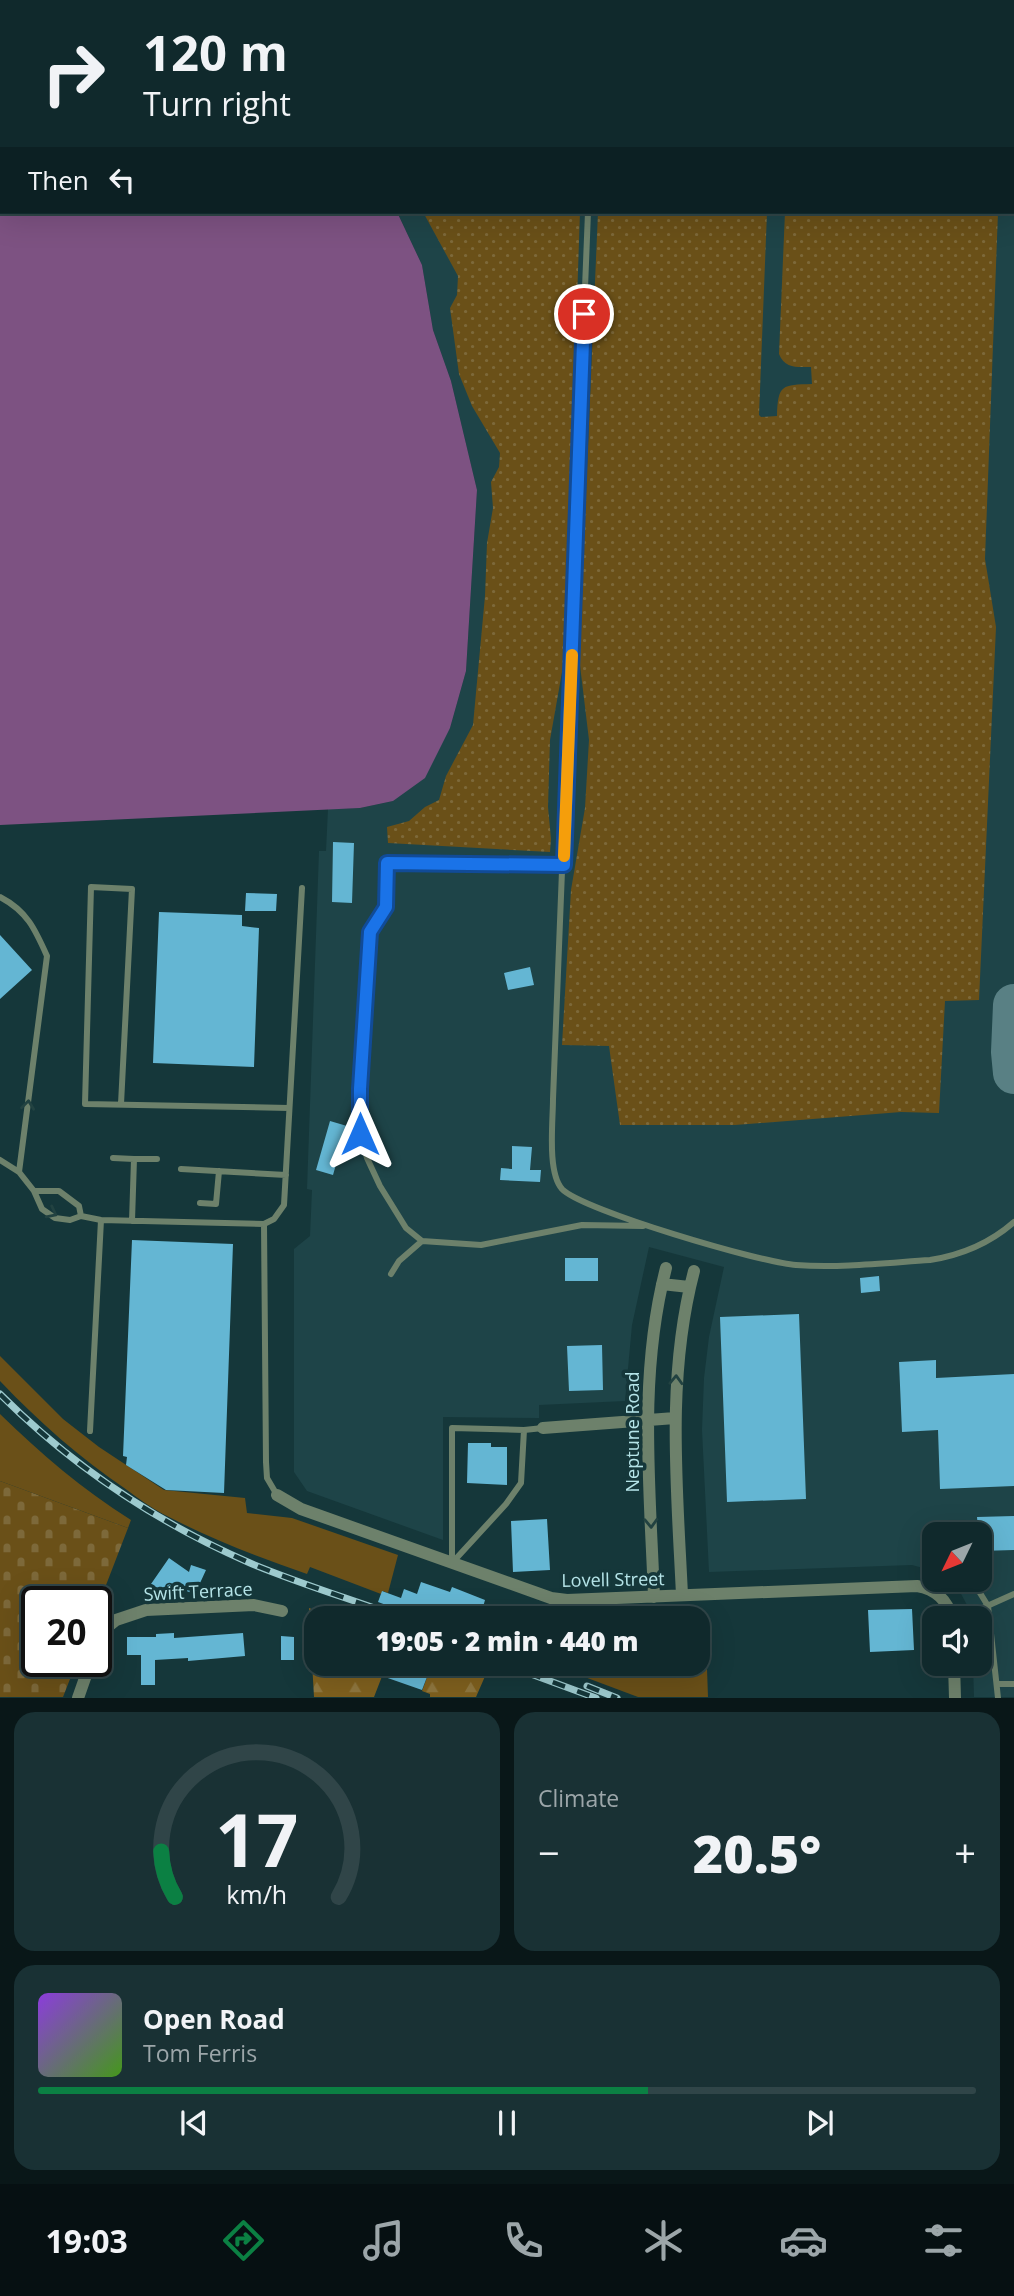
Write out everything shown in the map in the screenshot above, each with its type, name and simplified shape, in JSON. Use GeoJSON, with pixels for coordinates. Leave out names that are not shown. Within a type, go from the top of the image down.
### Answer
{"type":"FeatureCollection","features":[{"type":"Feature","properties":{"kind":"street","name":"Neptune Road"},"geometry":{"type":"LineString","coordinates":[[654,1597],[647,1420],[649,1373],[666,1268]]}},
{"type":"Feature","properties":{"kind":"street"},"geometry":{"type":"LineString","coordinates":[[682,1595],[675,1418],[677,1370],[689,1287],[694,1271]]}},
{"type":"Feature","properties":{"kind":"street"},"geometry":{"type":"LineString","coordinates":[[662,1284],[689,1287]]}},
{"type":"Feature","properties":{"kind":"street"},"geometry":{"type":"LineString","coordinates":[[543,1428],[675,1418]]}},
{"type":"Feature","properties":{"kind":"street","name":"Lovell Street"},"geometry":{"type":"LineString","coordinates":[[277,1495],[301,1509],[551,1598],[654,1597],[917,1586],[936,1593],[946,1606]]}},
{"type":"Feature","properties":{"kind":"street","name":"Swift Terrace"},"geometry":{"type":"LineString","coordinates":[[112,1623],[146,1610],[254,1605],[282,1611]]}},
{"type":"Feature","properties":{"kind":"street"},"geometry":{"type":"LineString","coordinates":[[954,1676],[955,1698]]}},
{"type":"Feature","properties":{"kind":"street"},"geometry":{"type":"LineString","coordinates":[[78,1698],[85,1677]]}},
{"type":"Feature","properties":{"kind":"lane"},"geometry":{"type":"LineString","coordinates":[[588,214],[564,865],[553,1087],[554,1169],[557,1181],[570,1195],[616,1216],[743,1254],[793,1265],[905,1262],[951,1256],[987,1242],[1014,1222]]}},
{"type":"Feature","properties":{"kind":"lane"},"geometry":{"type":"LineString","coordinates":[[564,865],[387,863],[386,907],[370,932],[360,1089],[360,1134],[367,1158],[380,1185],[406,1228],[422,1241],[481,1245],[582,1225],[652,1226]]}},
{"type":"Feature","properties":{"kind":"lane"},"geometry":{"type":"LineString","coordinates":[[121,1104],[132,889],[91,887],[85,1104],[289,1108]]}},
{"type":"Feature","properties":{"kind":"lane"},"geometry":{"type":"LineString","coordinates":[[0,1160],[19,1172],[34,1191],[42,1209],[55,1218],[70,1220],[80,1216],[101,1220],[264,1224],[274,1219],[284,1205],[302,888]]}},
{"type":"Feature","properties":{"kind":"lane"},"geometry":{"type":"LineString","coordinates":[[0,897],[19,907],[36,931],[47,956],[19,1172]]}},
{"type":"Feature","properties":{"kind":"lane"},"geometry":{"type":"LineString","coordinates":[[113,1158],[157,1159]]}},
{"type":"Feature","properties":{"kind":"lane"},"geometry":{"type":"LineString","coordinates":[[132,1221],[134,1158]]}},
{"type":"Feature","properties":{"kind":"lane"},"geometry":{"type":"LineString","coordinates":[[181,1169],[286,1175]]}},
{"type":"Feature","properties":{"kind":"lane"},"geometry":{"type":"LineString","coordinates":[[200,1203],[216,1204],[219,1171]]}},
{"type":"Feature","properties":{"kind":"lane"},"geometry":{"type":"LineString","coordinates":[[34,1191],[59,1191],[79,1206],[80,1216]]}},
{"type":"Feature","properties":{"kind":"lane"},"geometry":{"type":"LineString","coordinates":[[90,1430],[101,1220]]}},
{"type":"Feature","properties":{"kind":"lane"},"geometry":{"type":"LineString","coordinates":[[264,1224],[266,1462],[267,1478],[277,1495]]}},
{"type":"Feature","properties":{"kind":"lane"},"geometry":{"type":"LineString","coordinates":[[391,1274],[399,1261],[422,1241]]}},
{"type":"Feature","properties":{"kind":"lane"},"geometry":{"type":"LineString","coordinates":[[452,1564],[452,1428],[543,1428]]}},
{"type":"Feature","properties":{"kind":"lane"},"geometry":{"type":"LineString","coordinates":[[452,1564],[506,1504],[521,1483],[524,1430]]}},
{"type":"Feature","properties":{"kind":"lane"},"geometry":{"type":"LineString","coordinates":[[979,1592],[988,1606],[1014,1594]]}},
{"type":"Feature","properties":{"kind":"lane"},"geometry":{"type":"LineString","coordinates":[[992,1641],[998,1698]]}},
{"type":"Feature","properties":{"kind":"lane"},"geometry":{"type":"LineString","coordinates":[[997,1684],[1014,1684]]}},
{"type":"Feature","properties":{"kind":"shaded area"},"geometry":{"type":"Polygon","coordinates":[[[0,214],[398,214],[422,265],[433,330],[451,381],[477,490],[466,671],[450,728],[425,778],[393,801],[360,808],[0,825],[0,214]]]}},
{"type":"Feature","properties":{"kind":"shaded area"},"geometry":{"type":"Polygon","coordinates":[[[398,214],[1014,214],[1014,1697],[974,1697],[973,1676],[992,1676],[992,1606],[967,1606],[960,1592],[992,1592],[992,1522],[922,1522],[922,1568],[912,1565],[709,1572],[702,1430],[704,1378],[709,1337],[724,1267],[649,1247],[632,1325],[625,1401],[539,1405],[539,1418],[443,1417],[443,1540],[307,1491],[294,1472],[294,1249],[310,1236],[312,1190],[307,1189],[319,851],[326,851],[328,809],[360,808],[393,801],[450,728],[466,671],[477,490],[451,381],[433,330],[422,265],[398,214]]]}},
{"type":"Feature","properties":{"kind":"green space"},"geometry":{"type":"Polygon","coordinates":[[[424,214],[580,214],[565,655],[550,740],[550,852],[388,843],[387,827],[409,821],[425,807],[439,800],[446,776],[473,725],[487,543],[493,508],[491,482],[499,467],[500,453],[472,406],[459,374],[450,308],[457,295],[458,276],[424,214]]]}},
{"type":"Feature","properties":{"kind":"green space"},"geometry":{"type":"Polygon","coordinates":[[[598,214],[767,214],[761,417],[777,416],[779,398],[784,388],[812,384],[811,367],[788,365],[779,354],[785,214],[998,214],[985,559],[996,627],[979,1000],[945,1001],[939,1113],[901,1112],[735,1125],[620,1125],[609,1046],[562,1045],[571,890],[585,808],[589,740],[579,657],[598,214]]]}},
{"type":"Feature","properties":{"kind":"green space"},"geometry":{"type":"Polygon","coordinates":[[[0,1356],[63,1419],[99,1447],[164,1490],[245,1498],[247,1513],[292,1518],[398,1555],[388,1593],[383,1591],[381,1594],[310,1567],[307,1574],[288,1568],[180,1523],[153,1508],[76,1452],[15,1396],[0,1381],[0,1356]]]}},
{"type":"Feature","properties":{"kind":"green space"},"geometry":{"type":"Polygon","coordinates":[[[0,1414],[62,1470],[131,1520],[128,1528],[0,1481],[0,1414]]]}},
{"type":"Feature","properties":{"kind":"green space"},"geometry":{"type":"Polygon","coordinates":[[[0,1481],[128,1528],[106,1586],[21,1586],[21,1677],[71,1677],[63,1697],[0,1697],[0,1481]]]}},
{"type":"Feature","properties":{"kind":"green space"},"geometry":{"type":"Polygon","coordinates":[[[313,1676],[382,1676],[374,1697],[314,1697],[313,1676]]]}},
{"type":"Feature","properties":{"kind":"green space"},"geometry":{"type":"Polygon","coordinates":[[[428,1676],[485,1676],[476,1697],[430,1697],[430,1694],[422,1691],[428,1676]]]}},
{"type":"Feature","properties":{"kind":"green space"},"geometry":{"type":"Polygon","coordinates":[[[582,1676],[707,1676],[708,1697],[638,1697],[582,1676]]]}},
{"type":"Feature","properties":{"kind":"building"},"geometry":{"type":"Polygon","coordinates":[[[333,842],[354,843],[352,903],[332,902],[333,842]]]}},
{"type":"Feature","properties":{"kind":"building"},"geometry":{"type":"Polygon","coordinates":[[[246,893],[277,894],[276,911],[245,911],[246,893]]]}},
{"type":"Feature","properties":{"kind":"building"},"geometry":{"type":"Polygon","coordinates":[[[159,912],[242,915],[242,926],[259,928],[254,1067],[153,1063],[159,912]]]}},
{"type":"Feature","properties":{"kind":"building"},"geometry":{"type":"Polygon","coordinates":[[[0,935],[32,970],[0,999],[0,935]]]}},
{"type":"Feature","properties":{"kind":"building"},"geometry":{"type":"Polygon","coordinates":[[[530,967],[534,985],[508,990],[504,973],[530,967]]]}},
{"type":"Feature","properties":{"kind":"building"},"geometry":{"type":"Polygon","coordinates":[[[330,1121],[347,1126],[333,1175],[316,1170],[330,1121]]]}},
{"type":"Feature","properties":{"kind":"building"},"geometry":{"type":"Polygon","coordinates":[[[512,1146],[532,1147],[530,1170],[541,1170],[540,1182],[500,1180],[501,1168],[512,1169],[512,1146]]]}},
{"type":"Feature","properties":{"kind":"building"},"geometry":{"type":"Polygon","coordinates":[[[132,1240],[233,1244],[224,1493],[166,1490],[126,1465],[127,1457],[123,1456],[132,1240]]]}},
{"type":"Feature","properties":{"kind":"building"},"geometry":{"type":"Polygon","coordinates":[[[565,1258],[598,1258],[598,1281],[565,1281],[565,1258]]]}},
{"type":"Feature","properties":{"kind":"building"},"geometry":{"type":"Polygon","coordinates":[[[879,1276],[880,1291],[861,1293],[860,1278],[879,1276]]]}},
{"type":"Feature","properties":{"kind":"building"},"geometry":{"type":"Polygon","coordinates":[[[799,1314],[806,1499],[727,1502],[720,1317],[799,1314]]]}},
{"type":"Feature","properties":{"kind":"building"},"geometry":{"type":"Polygon","coordinates":[[[602,1345],[603,1390],[569,1391],[567,1346],[602,1345]]]}},
{"type":"Feature","properties":{"kind":"building"},"geometry":{"type":"Polygon","coordinates":[[[936,1360],[936,1378],[1014,1374],[1014,1486],[940,1489],[938,1430],[902,1432],[899,1362],[936,1360]]]}},
{"type":"Feature","properties":{"kind":"building"},"geometry":{"type":"Polygon","coordinates":[[[468,1443],[491,1443],[491,1447],[507,1447],[507,1485],[467,1483],[468,1443]]]}},
{"type":"Feature","properties":{"kind":"building"},"geometry":{"type":"Polygon","coordinates":[[[1014,1516],[1014,1550],[992,1551],[992,1522],[977,1522],[977,1517],[1014,1516]]]}},
{"type":"Feature","properties":{"kind":"building"},"geometry":{"type":"Polygon","coordinates":[[[547,1519],[550,1570],[513,1572],[511,1521],[547,1519]]]}},
{"type":"Feature","properties":{"kind":"building"},"geometry":{"type":"Polygon","coordinates":[[[169,1558],[189,1572],[191,1565],[206,1570],[195,1594],[169,1585],[164,1592],[151,1584],[169,1558]]]}},
{"type":"Feature","properties":{"kind":"building"},"geometry":{"type":"Polygon","coordinates":[[[421,1582],[450,1592],[452,1587],[485,1600],[483,1606],[389,1606],[378,1602],[382,1591],[401,1598],[404,1589],[417,1594],[421,1582]]]}},
{"type":"Feature","properties":{"kind":"building"},"geometry":{"type":"Polygon","coordinates":[[[912,1609],[914,1650],[870,1652],[868,1610],[912,1609]]]}},
{"type":"Feature","properties":{"kind":"building"},"geometry":{"type":"Polygon","coordinates":[[[174,1633],[174,1638],[243,1633],[245,1656],[188,1661],[188,1658],[155,1660],[155,1685],[141,1685],[141,1655],[127,1655],[127,1637],[156,1637],[156,1634],[174,1633]]]}},
{"type":"Feature","properties":{"kind":"building"},"geometry":{"type":"Polygon","coordinates":[[[281,1636],[294,1637],[294,1660],[281,1660],[281,1636]]]}},
{"type":"Feature","properties":{"kind":"building"},"geometry":{"type":"Polygon","coordinates":[[[382,1676],[427,1676],[422,1690],[382,1676]]]}},
{"type":"Feature","properties":{"kind":"taxiway"},"geometry":{"type":"LineString","coordinates":[[1014,1005],[1014,1073]]}},
{"type":"Feature","properties":{"kind":"railway"},"geometry":{"type":"LineString","coordinates":[[0,1394],[56,1445],[86,1468],[181,1529],[269,1571],[368,1606]]}},
{"type":"Feature","properties":{"kind":"railway"},"geometry":{"type":"LineString","coordinates":[[536,1676],[596,1698]]}},
{"type":"Feature","properties":{"kind":"railway"},"geometry":{"type":"LineString","coordinates":[[587,1686],[617,1698]]}},
{"type":"Feature","properties":{"kind":"slow traffic"},"geometry":{"type":"LineString","coordinates":[[564,856],[572,655]]}},
{"type":"Feature","properties":{"kind":"route"},"geometry":{"type":"LineString","coordinates":[[360,1134],[360,1089],[370,932],[386,907],[387,863],[564,865],[584,314]]}}]}
